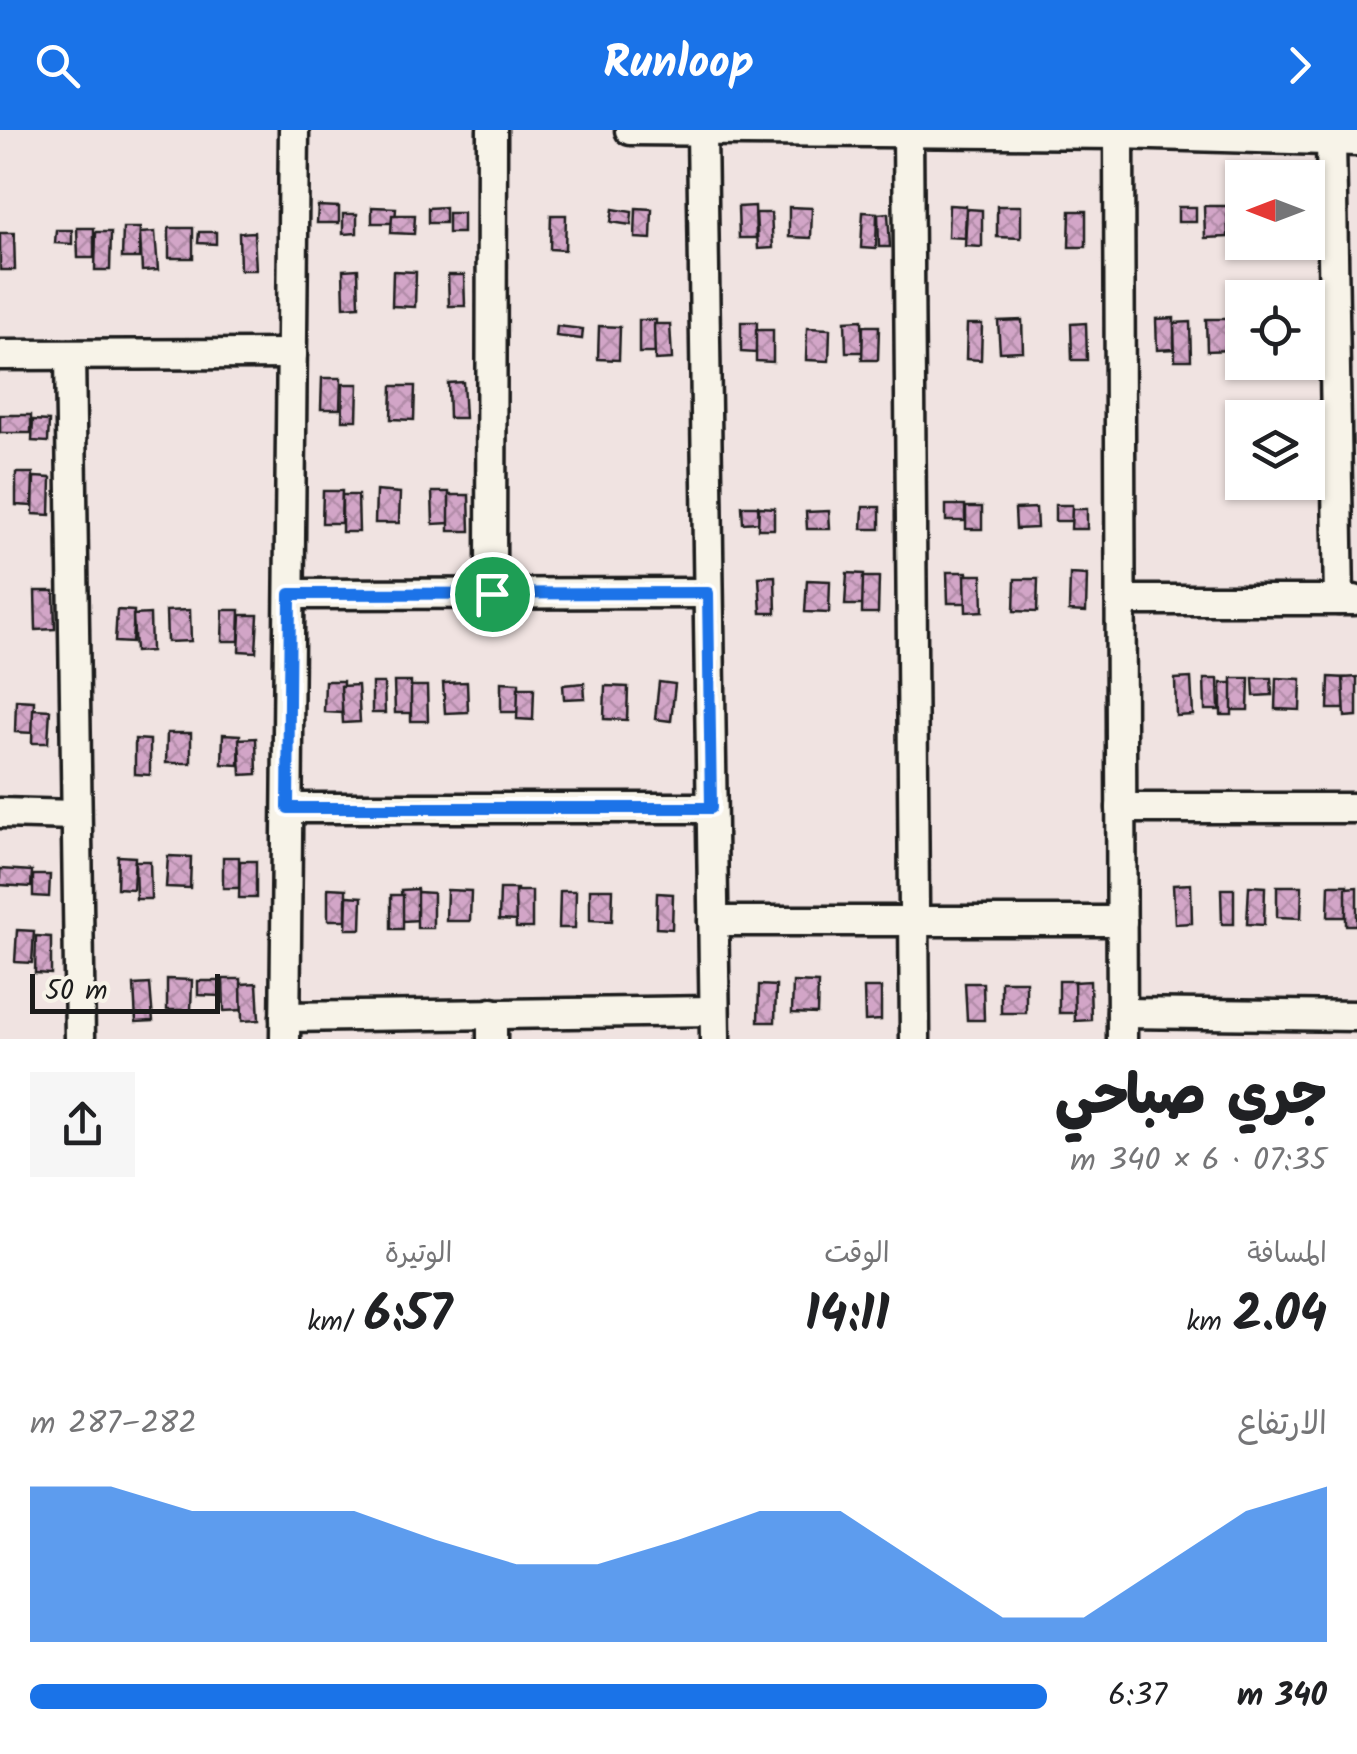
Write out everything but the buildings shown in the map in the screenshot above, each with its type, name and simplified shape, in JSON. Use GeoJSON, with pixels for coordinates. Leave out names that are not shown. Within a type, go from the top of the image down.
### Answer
{"type":"FeatureCollection","features":[{"type":"Feature","properties":{"kind":"street"},"geometry":{"type":"LineString","coordinates":[[294,130],[285,1028],[492,1026],[714,1010]]}},
{"type":"Feature","properties":{"kind":"street"},"geometry":{"type":"LineString","coordinates":[[492,130],[492,594]]}},
{"type":"Feature","properties":{"kind":"street"},"geometry":{"type":"LineString","coordinates":[[630,130],[1119,132],[1344,140],[1348,600],[1121,600]]}},
{"type":"Feature","properties":{"kind":"street"},"geometry":{"type":"LineString","coordinates":[[702,131],[714,1039]]}},
{"type":"Feature","properties":{"kind":"street"},"geometry":{"type":"LineString","coordinates":[[908,131],[915,1039]]}},
{"type":"Feature","properties":{"kind":"street"},"geometry":{"type":"LineString","coordinates":[[1119,132],[1122,1026],[1339,1024]]}},
{"type":"Feature","properties":{"kind":"street"},"geometry":{"type":"LineString","coordinates":[[0,355],[292,354]]}},
{"type":"Feature","properties":{"kind":"street"},"geometry":{"type":"LineString","coordinates":[[70,355],[80,1039]]}},
{"type":"Feature","properties":{"kind":"street"},"geometry":{"type":"LineString","coordinates":[[290,594],[708,593]]}},
{"type":"Feature","properties":{"kind":"street"},"geometry":{"type":"LineString","coordinates":[[288,808],[711,808]]}},
{"type":"Feature","properties":{"kind":"street"},"geometry":{"type":"LineString","coordinates":[[1121,808],[1357,808]]}},
{"type":"Feature","properties":{"kind":"street"},"geometry":{"type":"LineString","coordinates":[[0,813],[76,815]]}},
{"type":"Feature","properties":{"kind":"street"},"geometry":{"type":"LineString","coordinates":[[713,921],[1122,921]]}},
{"type":"Feature","properties":{"kind":"route"},"geometry":{"type":"LineString","coordinates":[[708,593],[711,808],[288,808],[290,594],[492,594],[708,593]]}}]}
